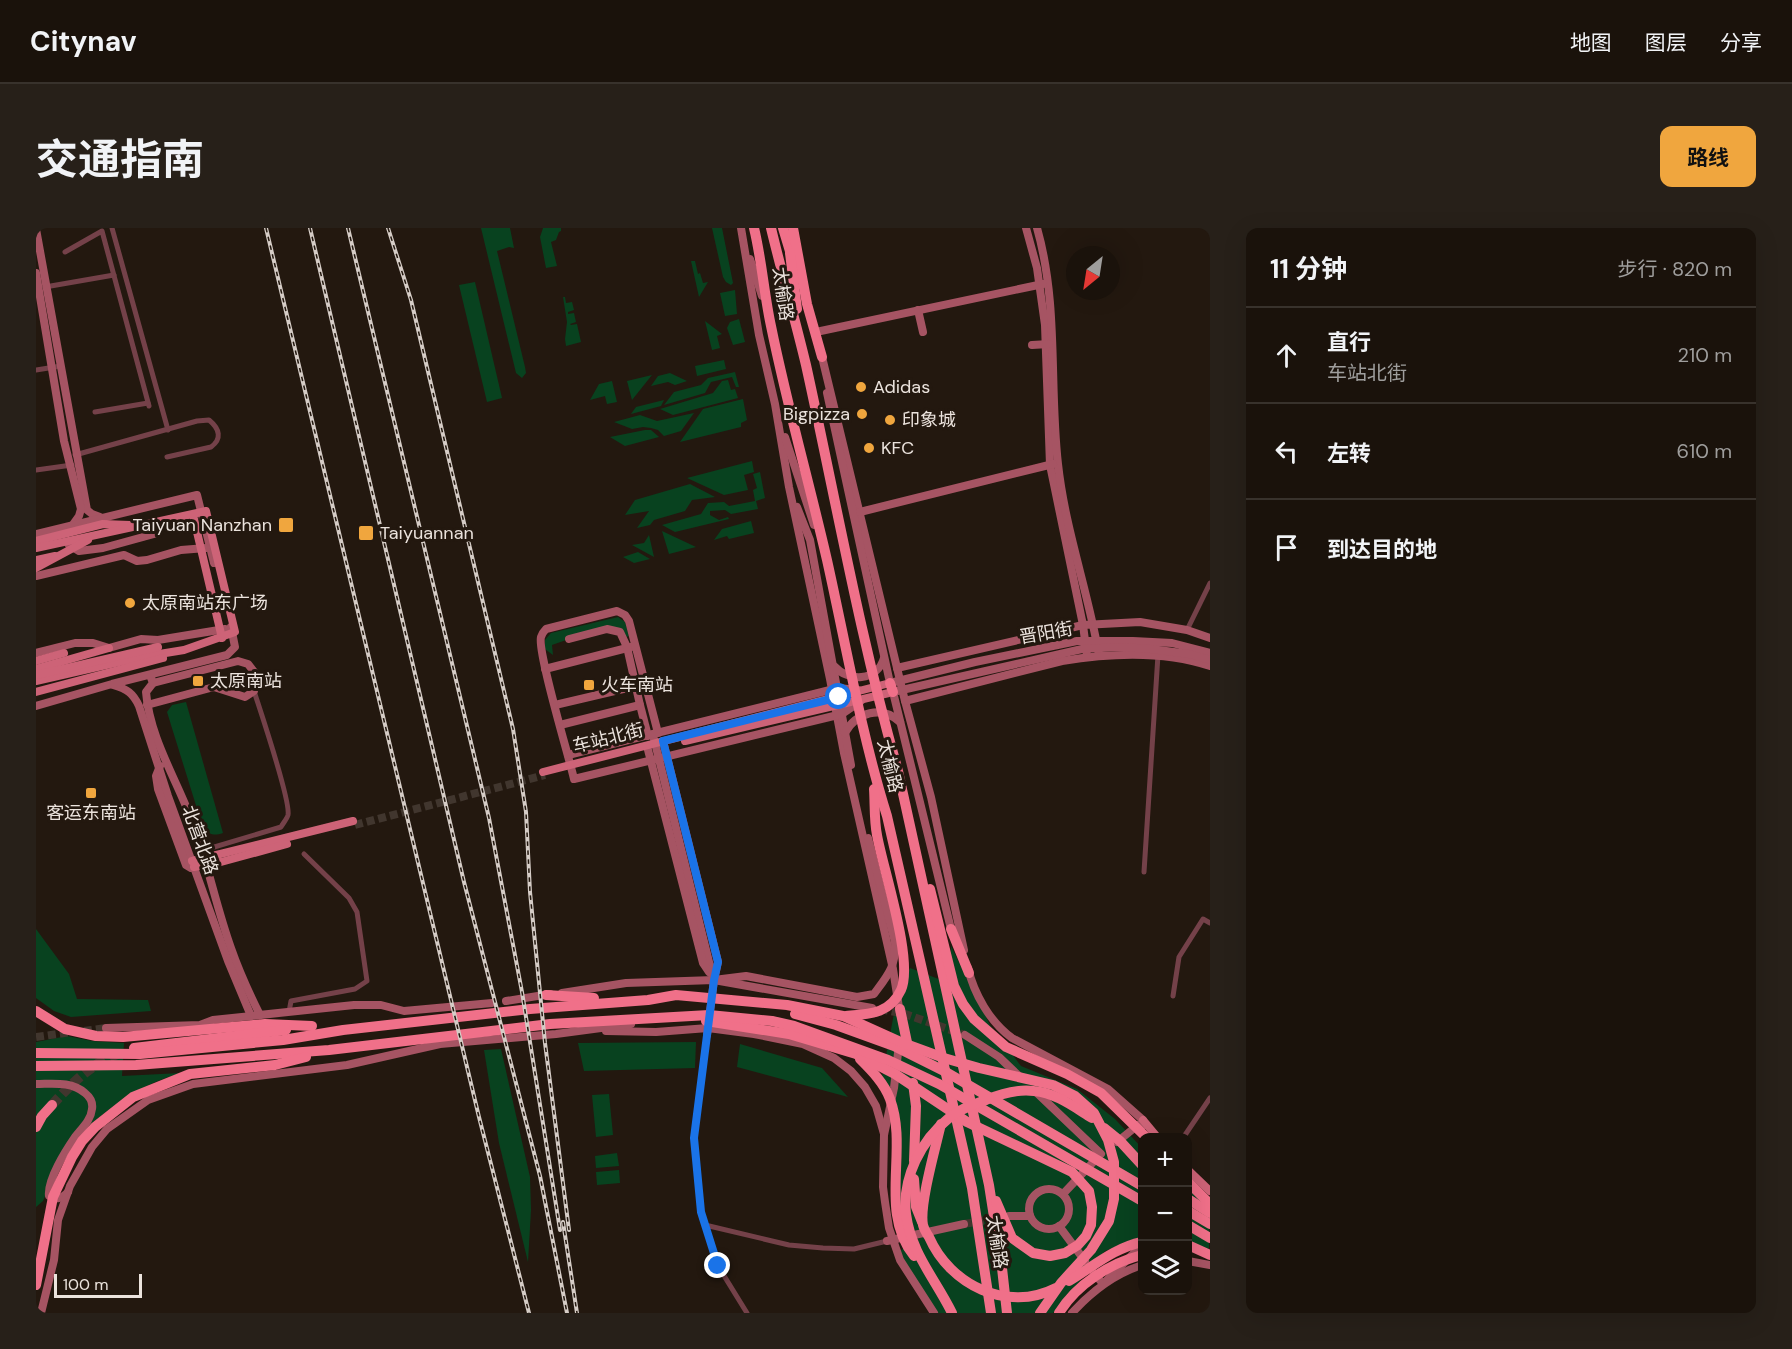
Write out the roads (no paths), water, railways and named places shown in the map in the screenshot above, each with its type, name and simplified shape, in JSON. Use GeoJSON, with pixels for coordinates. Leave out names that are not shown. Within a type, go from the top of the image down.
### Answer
{"type":"FeatureCollection","features":[{"type":"Feature","properties":{"kind":"highway","name":"太榆路"},"geometry":{"type":"LineString","coordinates":[[754,228],[770,324],[826,557],[873,771],[887,816],[972,1188],[991,1313]]}},
{"type":"Feature","properties":{"kind":"highway","name":"太榆路"},"geometry":{"type":"LineString","coordinates":[[771,228],[805,363],[854,597],[898,771],[989,1185],[1007,1313]]}},
{"type":"Feature","properties":{"kind":"highway"},"geometry":{"type":"LineString","coordinates":[[783,228],[822,357]]}},
{"type":"Feature","properties":{"kind":"highway"},"geometry":{"type":"LineString","coordinates":[[793,228],[807,304]]}},
{"type":"Feature","properties":{"kind":"highway"},"geometry":{"type":"LineString","coordinates":[[790,253],[805,363]]}},
{"type":"Feature","properties":{"kind":"highway"},"geometry":{"type":"LineString","coordinates":[[843,1016],[879,1012],[892,1003],[903,982],[904,954],[877,833],[873,771]]}},
{"type":"Feature","properties":{"kind":"highway"},"geometry":{"type":"LineString","coordinates":[[898,771],[925,866],[954,987],[963,1005],[974,1019],[1006,1047],[1067,1074],[1101,1093],[1144,1133]]}},
{"type":"Feature","properties":{"kind":"highway"},"geometry":{"type":"LineString","coordinates":[[951,929],[969,973]]}},
{"type":"Feature","properties":{"kind":"highway"},"geometry":{"type":"LineString","coordinates":[[546,995],[707,1002],[775,1009],[837,1025],[894,1046],[946,1072],[1138,1183]]}},
{"type":"Feature","properties":{"kind":"highway"},"geometry":{"type":"LineString","coordinates":[[36,1053],[140,1054],[283,1040],[343,1030],[548,1008],[648,1000],[676,995],[787,1005],[843,1016],[944,1058],[1053,1085],[1075,1096],[1094,1113],[1108,1140],[1114,1162],[1114,1199],[1109,1221],[1091,1250],[1061,1283],[1040,1313]]}},
{"type":"Feature","properties":{"kind":"highway"},"geometry":{"type":"LineString","coordinates":[[900,1010],[915,1096],[914,1188],[916,1207],[933,1247],[944,1263],[962,1281],[983,1292],[1009,1297],[1033,1296],[1050,1292],[1125,1246],[1138,1242]]}},
{"type":"Feature","properties":{"kind":"highway"},"geometry":{"type":"LineString","coordinates":[[36,1011],[65,1029],[96,1036],[123,1037],[265,1024],[343,1030]]}},
{"type":"Feature","properties":{"kind":"highway"},"geometry":{"type":"LineString","coordinates":[[36,1066],[136,1065],[329,1050],[550,1023],[709,1015],[772,1021],[794,1026],[888,1060],[939,1084],[1138,1198]]}},
{"type":"Feature","properties":{"kind":"highway"},"geometry":{"type":"LineString","coordinates":[[682,1017],[789,1034],[856,1054],[895,1074],[967,1122],[1072,1172],[1089,1191],[1092,1207],[1091,1225],[1086,1236],[1078,1245],[1065,1253],[1050,1256],[1033,1253],[1012,1238],[989,1185]]}},
{"type":"Feature","properties":{"kind":"highway"},"geometry":{"type":"LineString","coordinates":[[134,1048],[312,1026]]}},
{"type":"Feature","properties":{"kind":"highway"},"geometry":{"type":"LineString","coordinates":[[36,1285],[53,1197],[72,1157],[94,1127],[133,1097],[190,1074],[275,1065],[329,1050]]}},
{"type":"Feature","properties":{"kind":"highway"},"geometry":{"type":"LineString","coordinates":[[856,1054],[881,1082],[890,1099],[896,1123],[895,1195],[901,1230],[909,1251],[933,1282]]}},
{"type":"Feature","properties":{"kind":"highway"},"geometry":{"type":"LineString","coordinates":[[923,1224],[926,1197],[943,1118],[946,1081]]}},
{"type":"Feature","properties":{"kind":"highway"},"geometry":{"type":"LineString","coordinates":[[952,1313],[917,1254],[906,1214],[910,1174],[919,1153],[949,1117],[1002,1093],[1034,1091],[1064,1100],[1106,1129],[1138,1160]]}},
{"type":"Feature","properties":{"kind":"highway"},"geometry":{"type":"LineString","coordinates":[[36,1127],[52,1105]]}},
{"type":"Feature","properties":{"kind":"highway"},"geometry":{"type":"LineString","coordinates":[[1192,1186],[1210,1204]]}},
{"type":"Feature","properties":{"kind":"highway"},"geometry":{"type":"LineString","coordinates":[[1192,1202],[1210,1213]]}},
{"type":"Feature","properties":{"kind":"highway"},"geometry":{"type":"LineString","coordinates":[[1192,1213],[1210,1224]]}},
{"type":"Feature","properties":{"kind":"highway"},"geometry":{"type":"LineString","coordinates":[[1192,1228],[1210,1238]]}},
{"type":"Feature","properties":{"kind":"highway"},"geometry":{"type":"LineString","coordinates":[[1192,1247],[1210,1256]]}},
{"type":"Feature","properties":{"kind":"highway"},"geometry":{"type":"LineString","coordinates":[[1192,1253],[1210,1256]]}},
{"type":"Feature","properties":{"kind":"highway"},"geometry":{"type":"LineString","coordinates":[[1059,1313],[1063,1306],[1092,1279],[1124,1259],[1138,1256]]}},
{"type":"Feature","properties":{"kind":"main road"},"geometry":{"type":"LineString","coordinates":[[741,228],[770,324]]}},
{"type":"Feature","properties":{"kind":"main road"},"geometry":{"type":"LineString","coordinates":[[741,228],[759,335],[775,404],[789,486],[900,1010],[894,1088],[884,1136],[883,1187],[890,1240],[934,1313]]}},
{"type":"Feature","properties":{"kind":"main road"},"geometry":{"type":"LineString","coordinates":[[1026,228],[1043,284]]}},
{"type":"Feature","properties":{"kind":"main road"},"geometry":{"type":"LineString","coordinates":[[1037,228],[1045,254],[1043,284],[1049,344],[1054,464],[1087,656]]}},
{"type":"Feature","properties":{"kind":"main road"},"geometry":{"type":"LineString","coordinates":[[36,229],[52,368],[69,461],[81,509],[74,524]]}},
{"type":"Feature","properties":{"kind":"main road"},"geometry":{"type":"LineString","coordinates":[[36,273],[42,288],[61,366],[87,510],[101,517]]}},
{"type":"Feature","properties":{"kind":"main road"},"geometry":{"type":"LineString","coordinates":[[816,332],[1043,284]]}},
{"type":"Feature","properties":{"kind":"main road"},"geometry":{"type":"LineString","coordinates":[[918,310],[923,332]]}},
{"type":"Feature","properties":{"kind":"main road"},"geometry":{"type":"LineString","coordinates":[[1032,345],[1049,344]]}},
{"type":"Feature","properties":{"kind":"main road"},"geometry":{"type":"LineString","coordinates":[[822,357],[905,701],[931,797],[969,973],[980,1000],[1000,1029],[1012,1038],[1108,1089],[1154,1133]]}},
{"type":"Feature","properties":{"kind":"main road"},"geometry":{"type":"LineString","coordinates":[[822,357],[828,408],[891,688],[951,929]]}},
{"type":"Feature","properties":{"kind":"main road"},"geometry":{"type":"LineString","coordinates":[[775,404],[796,474],[826,557]]}},
{"type":"Feature","properties":{"kind":"main road"},"geometry":{"type":"LineString","coordinates":[[860,512],[1054,464]]}},
{"type":"Feature","properties":{"kind":"main road"},"geometry":{"type":"LineString","coordinates":[[1054,464],[1094,624],[1099,656]]}},
{"type":"Feature","properties":{"kind":"main road"},"geometry":{"type":"LineString","coordinates":[[506,1001],[626,983],[714,980],[746,976],[857,997],[874,994],[893,969],[896,957],[895,942],[857,799],[810,540],[789,486]]}},
{"type":"Feature","properties":{"kind":"main road"},"geometry":{"type":"LineString","coordinates":[[40,532],[197,495],[236,647],[226,655],[151,679]]}},
{"type":"Feature","properties":{"kind":"main road"},"geometry":{"type":"LineString","coordinates":[[36,548],[206,511],[235,632],[148,663],[36,692]]}},
{"type":"Feature","properties":{"kind":"main road"},"geometry":{"type":"LineString","coordinates":[[193,515],[222,638]]}},
{"type":"Feature","properties":{"kind":"main road"},"geometry":{"type":"LineString","coordinates":[[36,541],[103,524],[142,526]]}},
{"type":"Feature","properties":{"kind":"main road"},"geometry":{"type":"LineString","coordinates":[[40,532],[79,551]]}},
{"type":"Feature","properties":{"kind":"main road"},"geometry":{"type":"LineString","coordinates":[[36,560],[104,548],[154,534]]}},
{"type":"Feature","properties":{"kind":"main road"},"geometry":{"type":"LineString","coordinates":[[36,568],[93,537]]}},
{"type":"Feature","properties":{"kind":"main road"},"geometry":{"type":"LineString","coordinates":[[36,576],[124,555],[137,561],[181,550],[210,547]]}},
{"type":"Feature","properties":{"kind":"main road"},"geometry":{"type":"LineString","coordinates":[[864,694],[842,714],[660,758],[574,779],[545,669],[540,638],[546,629],[617,611],[625,615],[629,621],[636,646],[654,739],[703,963],[714,980],[873,1008]]}},
{"type":"Feature","properties":{"kind":"main road"},"geometry":{"type":"LineString","coordinates":[[897,668],[1083,625],[1140,622],[1186,630],[1210,638]]}},
{"type":"Feature","properties":{"kind":"main road"},"geometry":{"type":"LineString","coordinates":[[36,669],[141,639],[158,640],[207,630],[231,628]]}},
{"type":"Feature","properties":{"kind":"main road"},"geometry":{"type":"LineString","coordinates":[[570,639],[607,629],[620,632],[627,647],[640,705],[660,758],[714,980]]}},
{"type":"Feature","properties":{"kind":"main road"},"geometry":{"type":"LineString","coordinates":[[36,653],[75,643],[93,643],[108,648]]}},
{"type":"Feature","properties":{"kind":"main road"},"geometry":{"type":"LineString","coordinates":[[545,669],[636,646]]}},
{"type":"Feature","properties":{"kind":"main road"},"geometry":{"type":"LineString","coordinates":[[36,675],[158,647]]}},
{"type":"Feature","properties":{"kind":"main road","name":"晋阳街"},"geometry":{"type":"LineString","coordinates":[[891,688],[1082,649],[1120,647],[1210,653]]}},
{"type":"Feature","properties":{"kind":"main road"},"geometry":{"type":"LineString","coordinates":[[87,663],[108,648]]}},
{"type":"Feature","properties":{"kind":"main road"},"geometry":{"type":"LineString","coordinates":[[36,681],[141,657],[184,650]]}},
{"type":"Feature","properties":{"kind":"main road","name":"晋阳街"},"geometry":{"type":"LineString","coordinates":[[1191,650],[1210,660]]}},
{"type":"Feature","properties":{"kind":"main road"},"geometry":{"type":"LineString","coordinates":[[36,661],[64,653]]}},
{"type":"Feature","properties":{"kind":"main road"},"geometry":{"type":"LineString","coordinates":[[833,664],[847,677],[859,678],[876,672],[884,656]]}},
{"type":"Feature","properties":{"kind":"main road"},"geometry":{"type":"LineString","coordinates":[[905,701],[1087,656],[1158,656],[1178,658],[1210,666]]}},
{"type":"Feature","properties":{"kind":"main road"},"geometry":{"type":"LineString","coordinates":[[36,706],[112,684],[151,679],[238,661],[248,664],[255,673],[254,691],[245,698],[214,687],[147,705],[146,692],[151,679]]}},
{"type":"Feature","properties":{"kind":"main road","name":"北营北路"},"geometry":{"type":"LineString","coordinates":[[112,684],[127,689],[135,696],[160,766],[168,796],[228,961],[256,1016]]}},
{"type":"Feature","properties":{"kind":"main road"},"geometry":{"type":"LineString","coordinates":[[555,705],[636,686]]}},
{"type":"Feature","properties":{"kind":"main road","name":"车站北街"},"geometry":{"type":"LineString","coordinates":[[544,774],[654,739],[676,741],[839,696],[864,694],[891,688]]}},
{"type":"Feature","properties":{"kind":"main road"},"geometry":{"type":"LineString","coordinates":[[567,753],[654,739],[839,696],[864,694]]}},
{"type":"Feature","properties":{"kind":"main road","name":"北营北路"},"geometry":{"type":"LineString","coordinates":[[147,705],[161,748],[199,839],[233,954],[256,1016]]}},
{"type":"Feature","properties":{"kind":"main road"},"geometry":{"type":"LineString","coordinates":[[560,725],[640,705]]}},
{"type":"Feature","properties":{"kind":"main road"},"geometry":{"type":"LineString","coordinates":[[846,733],[850,724],[866,714],[886,713],[900,722]]}},
{"type":"Feature","properties":{"kind":"main road"},"geometry":{"type":"LineString","coordinates":[[654,739],[718,962],[708,1032]]}},
{"type":"Feature","properties":{"kind":"main road"},"geometry":{"type":"LineString","coordinates":[[160,766],[156,776],[158,789],[186,865],[190,868],[203,858],[354,823]]}},
{"type":"Feature","properties":{"kind":"main road"},"geometry":{"type":"LineString","coordinates":[[185,844],[191,849],[196,849],[199,839]]}},
{"type":"Feature","properties":{"kind":"main road"},"geometry":{"type":"LineString","coordinates":[[106,1028],[200,1024],[213,1020],[354,1005],[381,1005],[404,1011],[424,1011],[492,1003]]}},
{"type":"Feature","properties":{"kind":"main road"},"geometry":{"type":"LineString","coordinates":[[41,1313],[54,1260],[58,1220],[68,1192],[92,1147],[106,1129],[148,1100],[193,1084],[347,1065],[440,1044],[580,1031],[682,1017]]}},
{"type":"Feature","properties":{"kind":"main road"},"geometry":{"type":"LineString","coordinates":[[580,1031],[754,1034],[803,1044],[834,1058],[851,1071],[865,1087],[876,1106],[884,1136]]}},
{"type":"Feature","properties":{"kind":"main road"},"geometry":{"type":"LineString","coordinates":[[965,1035],[999,1057],[1101,1154]]}},
{"type":"Feature","properties":{"kind":"main road"},"geometry":{"type":"LineString","coordinates":[[36,1084],[68,1084],[81,1089],[90,1097],[93,1107],[90,1119],[61,1161],[48,1190],[49,1196],[56,1199],[62,1198],[68,1192]]}},
{"type":"Feature","properties":{"kind":"main road"},"geometry":{"type":"LineString","coordinates":[[1143,1120],[1147,1133]]}},
{"type":"Feature","properties":{"kind":"main road"},"geometry":{"type":"LineString","coordinates":[[1063,1194],[1101,1154],[1143,1120]]}},
{"type":"Feature","properties":{"kind":"main road"},"geometry":{"type":"LineString","coordinates":[[1192,1174],[1210,1191]]}},
{"type":"Feature","properties":{"kind":"main road"},"geometry":{"type":"LineString","coordinates":[[1050,1189],[1063,1194],[1069,1205],[1064,1222],[1052,1229],[1039,1226],[1030,1216],[1030,1202],[1038,1192],[1050,1189]]}},
{"type":"Feature","properties":{"kind":"main road"},"geometry":{"type":"LineString","coordinates":[[1009,1216],[1030,1216]]}},
{"type":"Feature","properties":{"kind":"main road"},"geometry":{"type":"LineString","coordinates":[[890,1240],[964,1224]]}},
{"type":"Feature","properties":{"kind":"main road"},"geometry":{"type":"LineString","coordinates":[[1059,1226],[1103,1284]]}},
{"type":"Feature","properties":{"kind":"main road"},"geometry":{"type":"LineString","coordinates":[[1072,1313],[1138,1248]]}},
{"type":"Feature","properties":{"kind":"main road"},"geometry":{"type":"LineString","coordinates":[[1192,1262],[1210,1265]]}},
{"type":"Feature","properties":{"kind":"main road"},"geometry":{"type":"LineString","coordinates":[[1103,1284],[1138,1267]]}},
{"type":"Feature","properties":{"kind":"street"},"geometry":{"type":"LineString","coordinates":[[112,228],[168,430]]}},
{"type":"Feature","properties":{"kind":"street"},"geometry":{"type":"LineString","coordinates":[[65,252],[102,231],[149,405],[95,412]]}},
{"type":"Feature","properties":{"kind":"street"},"geometry":{"type":"LineString","coordinates":[[42,288],[114,275]]}},
{"type":"Feature","properties":{"kind":"street"},"geometry":{"type":"LineString","coordinates":[[36,370],[61,366]]}},
{"type":"Feature","properties":{"kind":"street"},"geometry":{"type":"LineString","coordinates":[[36,470],[79,459],[197,421],[209,420],[216,426],[219,437],[217,443],[211,447],[167,457]]}},
{"type":"Feature","properties":{"kind":"street"},"geometry":{"type":"LineString","coordinates":[[1186,630],[1210,584]]}},
{"type":"Feature","properties":{"kind":"street"},"geometry":{"type":"LineString","coordinates":[[1144,872],[1158,656]]}},
{"type":"Feature","properties":{"kind":"street"},"geometry":{"type":"LineString","coordinates":[[203,858],[281,827],[288,816],[278,769],[254,691]]}},
{"type":"Feature","properties":{"kind":"street"},"geometry":{"type":"LineString","coordinates":[[289,1012],[291,1001],[355,989],[367,981],[357,912],[349,898],[304,854]]}},
{"type":"Feature","properties":{"kind":"street"},"geometry":{"type":"LineString","coordinates":[[1173,996],[1179,957],[1203,919],[1210,923]]}},
{"type":"Feature","properties":{"kind":"street"},"geometry":{"type":"LineString","coordinates":[[708,1032],[694,1138],[701,1212],[718,1266],[747,1313]]}},
{"type":"Feature","properties":{"kind":"street"},"geometry":{"type":"LineString","coordinates":[[1186,1133],[1210,1098]]}},
{"type":"Feature","properties":{"kind":"street"},"geometry":{"type":"LineString","coordinates":[[705,1225],[789,1245],[823,1248],[854,1249],[890,1240]]}},
{"type":"Feature","properties":{"kind":"tunnel"},"geometry":{"type":"LineString","coordinates":[[355,825],[545,775]]}},
{"type":"Feature","properties":{"kind":"tunnel"},"geometry":{"type":"LineString","coordinates":[[880,1009],[905,1014],[965,1035]]}},
{"type":"Feature","properties":{"kind":"tunnel"},"geometry":{"type":"LineString","coordinates":[[84,1031],[106,1028]]}},
{"type":"Feature","properties":{"kind":"tunnel"},"geometry":{"type":"LineString","coordinates":[[36,1037],[72,1032]]}},
{"type":"Feature","properties":{"kind":"tunnel"},"geometry":{"type":"LineString","coordinates":[[52,1105],[82,1075],[117,1054]]}},
{"type":"Feature","properties":{"kind":"tunnel"},"geometry":{"type":"LineString","coordinates":[[964,1224],[998,1218]]}},
{"type":"Feature","properties":{"kind":"railway"},"geometry":{"type":"LineString","coordinates":[[266,228],[479,1117],[529,1313]]}},
{"type":"Feature","properties":{"kind":"railway"},"geometry":{"type":"LineString","coordinates":[[310,228],[464,882],[540,1176],[567,1313]]}},
{"type":"Feature","properties":{"kind":"railway"},"geometry":{"type":"LineString","coordinates":[[348,228],[489,818],[522,992],[560,1230]]}},
{"type":"Feature","properties":{"kind":"railway"},"geometry":{"type":"LineString","coordinates":[[388,228],[411,300],[513,729],[526,812],[530,892],[545,1043],[569,1230]]}},
{"type":"Feature","properties":{"kind":"railway"},"geometry":{"type":"LineString","coordinates":[[563,1222],[577,1313]]}},
{"type":"Feature","properties":{"kind":"place","name":"Adidas"},"geometry":{"type":"Point","coordinates":[861,387]}},
{"type":"Feature","properties":{"kind":"place","name":"Bigpizza"},"geometry":{"type":"Point","coordinates":[862,414]}},
{"type":"Feature","properties":{"kind":"place","name":"印象城"},"geometry":{"type":"Point","coordinates":[890,420]}},
{"type":"Feature","properties":{"kind":"place","name":"KFC"},"geometry":{"type":"Point","coordinates":[869,448]}},
{"type":"Feature","properties":{"kind":"place","name":"Taiyuan Nanzhan"},"geometry":{"type":"Point","coordinates":[286,525]}},
{"type":"Feature","properties":{"kind":"place","name":"Taiyuannan"},"geometry":{"type":"Point","coordinates":[366,533]}},
{"type":"Feature","properties":{"kind":"place","name":"太原南站东广场"},"geometry":{"type":"Point","coordinates":[130,603]}},
{"type":"Feature","properties":{"kind":"place","name":"太原南站"},"geometry":{"type":"Point","coordinates":[198,681]}},
{"type":"Feature","properties":{"kind":"place","name":"火车南站"},"geometry":{"type":"Point","coordinates":[589,685]}},
{"type":"Feature","properties":{"kind":"place","name":"客运东南站"},"geometry":{"type":"Point","coordinates":[91,793]}}]}
